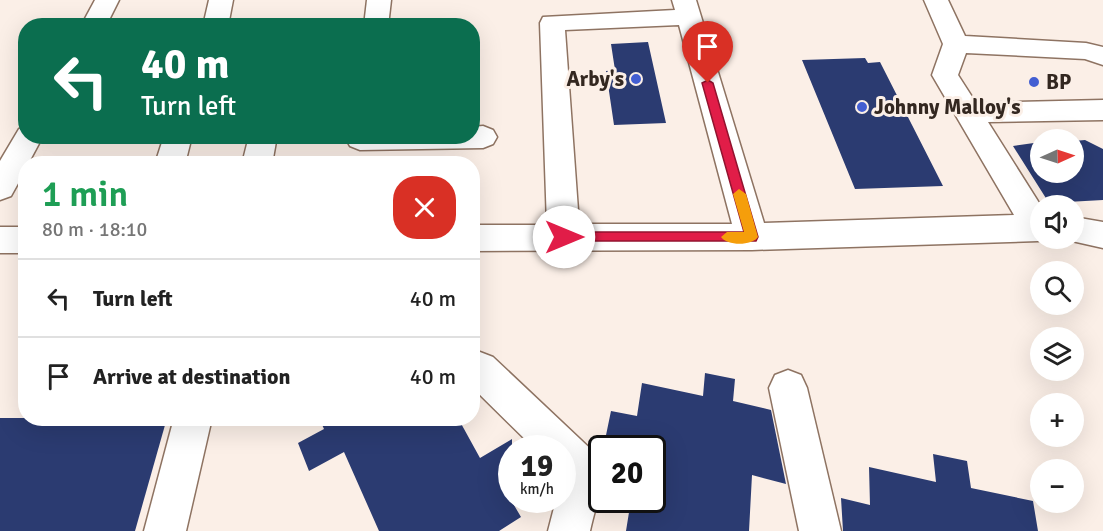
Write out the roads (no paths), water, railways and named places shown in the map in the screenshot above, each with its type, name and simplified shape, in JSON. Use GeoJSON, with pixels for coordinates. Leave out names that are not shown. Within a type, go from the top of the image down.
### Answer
{"type":"FeatureCollection","features":[{"type":"Feature","properties":{"kind":"street"},"geometry":{"type":"LineString","coordinates":[[97,18],[107,0]]}},
{"type":"Feature","properties":{"kind":"street"},"geometry":{"type":"LineString","coordinates":[[216,18],[221,0]]}},
{"type":"Feature","properties":{"kind":"street"},"geometry":{"type":"LineString","coordinates":[[377,18],[380,0]]}},
{"type":"Feature","properties":{"kind":"street"},"geometry":{"type":"LineString","coordinates":[[936,0],[956,44],[945,75],[1030,213]]}},
{"type":"Feature","properties":{"kind":"street"},"geometry":{"type":"LineString","coordinates":[[564,237],[552,23],[687,9],[752,237]]}},
{"type":"Feature","properties":{"kind":"street"},"geometry":{"type":"LineString","coordinates":[[956,44],[1086,51],[1103,56]]}},
{"type":"Feature","properties":{"kind":"street"},"geometry":{"type":"LineString","coordinates":[[968,113],[1103,110]]}},
{"type":"Feature","properties":{"kind":"street"},"geometry":{"type":"LineString","coordinates":[[0,188],[25,144]]}},
{"type":"Feature","properties":{"kind":"street"},"geometry":{"type":"LineString","coordinates":[[359,146],[387,144]]}},
{"type":"Feature","properties":{"kind":"street"},"geometry":{"type":"LineString","coordinates":[[480,238],[752,237],[1030,227]]}},
{"type":"Feature","properties":{"kind":"street"},"geometry":{"type":"LineString","coordinates":[[1084,232],[1103,235]]}},
{"type":"Feature","properties":{"kind":"street"},"geometry":{"type":"LineString","coordinates":[[0,240],[18,240]]}},
{"type":"Feature","properties":{"kind":"street"},"geometry":{"type":"LineString","coordinates":[[480,369],[548,435]]}},
{"type":"Feature","properties":{"kind":"street"},"geometry":{"type":"LineString","coordinates":[[788,388],[820,531]]}},
{"type":"Feature","properties":{"kind":"street"},"geometry":{"type":"LineString","coordinates":[[165,531],[192,426]]}},
{"type":"Feature","properties":{"kind":"street"},"geometry":{"type":"LineString","coordinates":[[576,462],[583,469],[576,500]]}},
{"type":"Feature","properties":{"kind":"street"},"geometry":{"type":"LineString","coordinates":[[569,531],[573,513]]}},
{"type":"Feature","properties":{"kind":"place","name":"Arby's"},"geometry":{"type":"Point","coordinates":[636,79]}},
{"type":"Feature","properties":{"kind":"place","name":"BP"},"geometry":{"type":"Point","coordinates":[1034,82]}},
{"type":"Feature","properties":{"kind":"place","name":"Johnny Malloy's"},"geometry":{"type":"Point","coordinates":[862,107]}}]}
